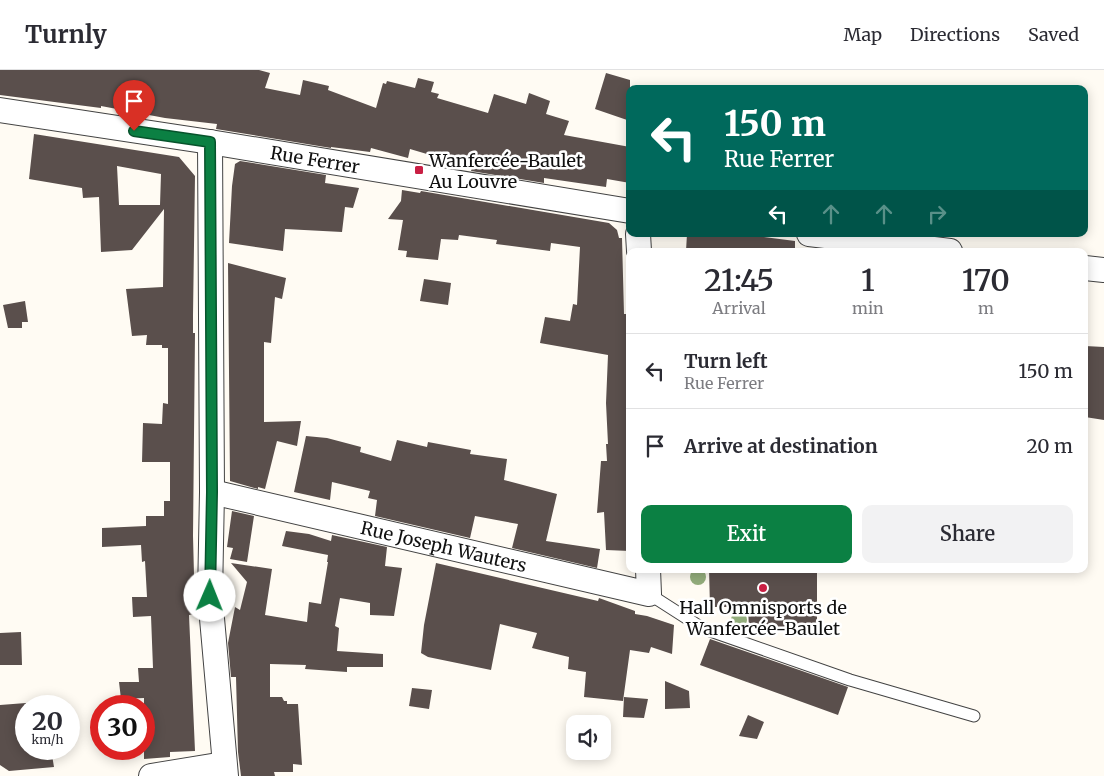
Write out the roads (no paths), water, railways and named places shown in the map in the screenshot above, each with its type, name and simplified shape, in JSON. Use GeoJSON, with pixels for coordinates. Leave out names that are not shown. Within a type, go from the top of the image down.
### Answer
{"type":"FeatureCollection","features":[{"type":"Feature","properties":{"kind":"street","name":"Rue Ferrer"},"geometry":{"type":"LineString","coordinates":[[0,110],[210,142],[626,210]]}},
{"type":"Feature","properties":{"kind":"street"},"geometry":{"type":"LineString","coordinates":[[151,776],[225,770],[210,596],[212,492],[210,142]]}},
{"type":"Feature","properties":{"kind":"street"},"geometry":{"type":"LineString","coordinates":[[834,237],[925,248]]}},
{"type":"Feature","properties":{"kind":"street"},"geometry":{"type":"LineString","coordinates":[[1088,268],[1104,270]]}},
{"type":"Feature","properties":{"kind":"street","name":"Rue Joseph Wauters"},"geometry":{"type":"LineString","coordinates":[[212,492],[649,594]]}},
{"type":"Feature","properties":{"kind":"street"},"geometry":{"type":"LineString","coordinates":[[648,573],[649,594]]}},
{"type":"Feature","properties":{"kind":"lane"},"geometry":{"type":"LineString","coordinates":[[649,594],[702,628],[850,680],[974,716]]}},
{"type":"Feature","properties":{"kind":"place","name":"Wanfercée-Baulet Au Louvre"},"geometry":{"type":"Point","coordinates":[419,170]}},
{"type":"Feature","properties":{"kind":"place","name":"Hall Omnisports de Wanfercée-Baulet"},"geometry":{"type":"Point","coordinates":[763,588]}}]}
